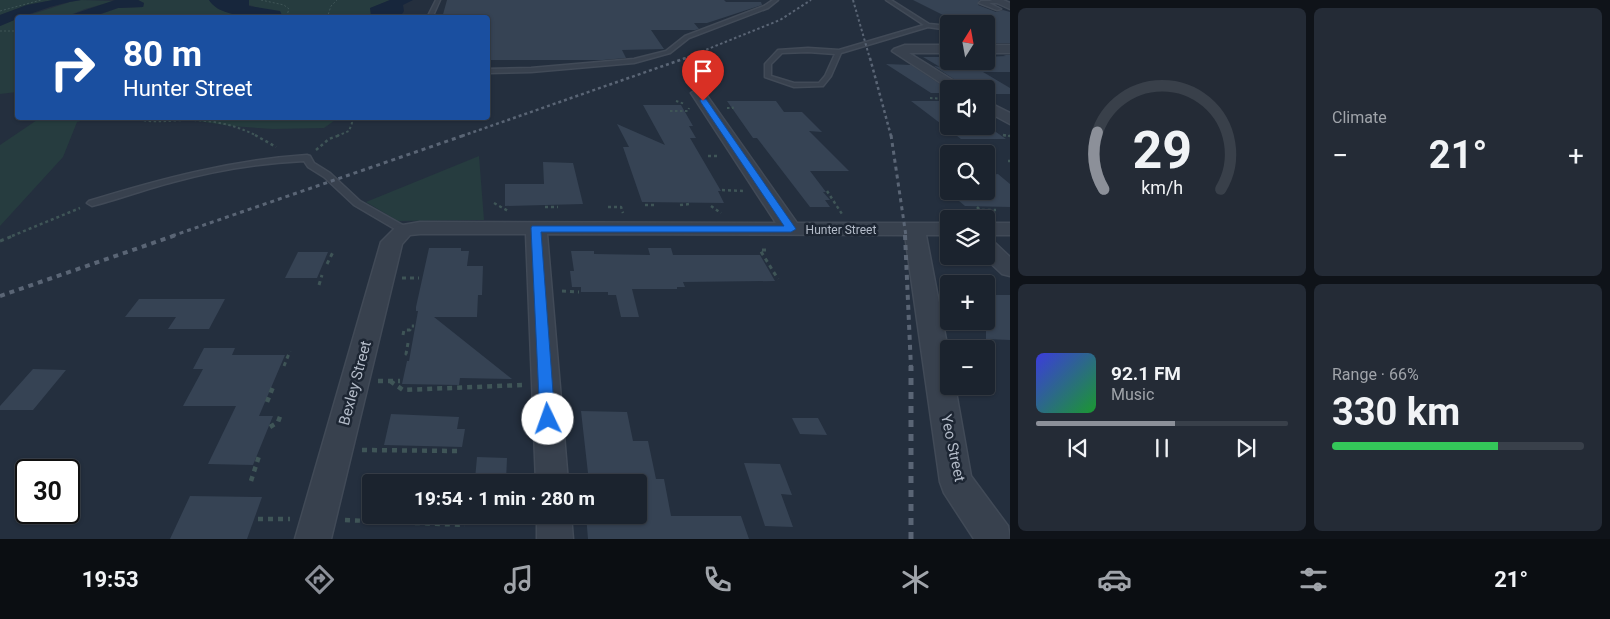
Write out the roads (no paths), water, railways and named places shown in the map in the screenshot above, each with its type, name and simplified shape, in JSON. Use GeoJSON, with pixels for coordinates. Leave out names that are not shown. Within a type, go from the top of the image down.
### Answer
{"type":"FeatureCollection","features":[{"type":"Feature","properties":{"kind":"street"},"geometry":{"type":"LineString","coordinates":[[998,4],[1010,6]]}},
{"type":"Feature","properties":{"kind":"street"},"geometry":{"type":"LineString","coordinates":[[940,49],[905,48],[898,51],[945,80]]}},
{"type":"Feature","properties":{"kind":"street"},"geometry":{"type":"LineString","coordinates":[[995,48],[1010,49]]}},
{"type":"Feature","properties":{"kind":"street"},"geometry":{"type":"LineString","coordinates":[[698,93],[791,229]]}},
{"type":"Feature","properties":{"kind":"street"},"geometry":{"type":"LineString","coordinates":[[995,111],[1010,120]]}},
{"type":"Feature","properties":{"kind":"street"},"geometry":{"type":"LineString","coordinates":[[540,218],[552,474]]}},
{"type":"Feature","properties":{"kind":"street","name":"Hunter Street"},"geometry":{"type":"LineString","coordinates":[[404,230],[540,218],[791,229],[940,229]]}},
{"type":"Feature","properties":{"kind":"street"},"geometry":{"type":"LineString","coordinates":[[995,229],[1010,229]]}},
{"type":"Feature","properties":{"kind":"street","name":"Bexley Street"},"geometry":{"type":"LineString","coordinates":[[306,529],[392,242],[404,230]]}},
{"type":"Feature","properties":{"kind":"street","name":"Yeo Street"},"geometry":{"type":"LineString","coordinates":[[915,230],[956,482],[995,539]]}},
{"type":"Feature","properties":{"kind":"street"},"geometry":{"type":"LineString","coordinates":[[995,255],[1010,269]]}},
{"type":"Feature","properties":{"kind":"street"},"geometry":{"type":"LineString","coordinates":[[554,524],[555,539]]}},
{"type":"Feature","properties":{"kind":"lane"},"geometry":{"type":"LineString","coordinates":[[430,15],[438,0]]}},
{"type":"Feature","properties":{"kind":"lane"},"geometry":{"type":"LineString","coordinates":[[490,71],[541,70],[634,61],[668,52],[687,37],[766,7],[776,0]]}},
{"type":"Feature","properties":{"kind":"lane"},"geometry":{"type":"LineString","coordinates":[[888,0],[928,25],[940,27]]}},
{"type":"Feature","properties":{"kind":"lane"},"geometry":{"type":"LineString","coordinates":[[839,52],[828,76],[821,85],[794,85],[768,77],[768,64],[780,51],[839,52],[928,25]]}},
{"type":"Feature","properties":{"kind":"lane"},"geometry":{"type":"LineString","coordinates":[[92,203],[156,183],[211,170],[282,159],[307,158],[311,165],[327,174],[357,203],[404,230]]}},
{"type":"Feature","properties":{"kind":"water"},"geometry":{"type":"Polygon","coordinates":[[[53,0],[81,0],[50,7],[28,15],[15,15],[15,20],[0,26],[0,15],[27,5],[53,0]]]}},
{"type":"Feature","properties":{"kind":"water"},"geometry":{"type":"Polygon","coordinates":[[[115,0],[138,0],[144,3],[143,7],[118,8],[97,15],[71,15],[115,0]]]}},
{"type":"Feature","properties":{"kind":"water"},"geometry":{"type":"Polygon","coordinates":[[[209,0],[249,0],[249,6],[280,11],[282,15],[238,15],[223,11],[209,0]]]}},
{"type":"Feature","properties":{"kind":"water"},"geometry":{"type":"Polygon","coordinates":[[[390,0],[413,0],[403,5],[404,11],[401,15],[371,15],[370,8],[390,0]]]}},
{"type":"Feature","properties":{"kind":"railway"},"geometry":{"type":"LineString","coordinates":[[683,59],[780,20],[811,0]]}},
{"type":"Feature","properties":{"kind":"railway"},"geometry":{"type":"LineString","coordinates":[[853,0],[870,59]]}},
{"type":"Feature","properties":{"kind":"railway"},"geometry":{"type":"LineString","coordinates":[[462,136],[686,58]]}},
{"type":"Feature","properties":{"kind":"railway"},"geometry":{"type":"LineString","coordinates":[[870,58],[891,136]]}},
{"type":"Feature","properties":{"kind":"railway"},"geometry":{"type":"LineString","coordinates":[[172,236],[465,135]]}},
{"type":"Feature","properties":{"kind":"railway"},"geometry":{"type":"LineString","coordinates":[[891,135],[906,236]]}},
{"type":"Feature","properties":{"kind":"railway"},"geometry":{"type":"LineString","coordinates":[[0,296],[176,235]]}},
{"type":"Feature","properties":{"kind":"railway"},"geometry":{"type":"LineString","coordinates":[[905,235],[911,368]]}},
{"type":"Feature","properties":{"kind":"railway"},"geometry":{"type":"LineString","coordinates":[[911,368],[911,539]]}}]}
